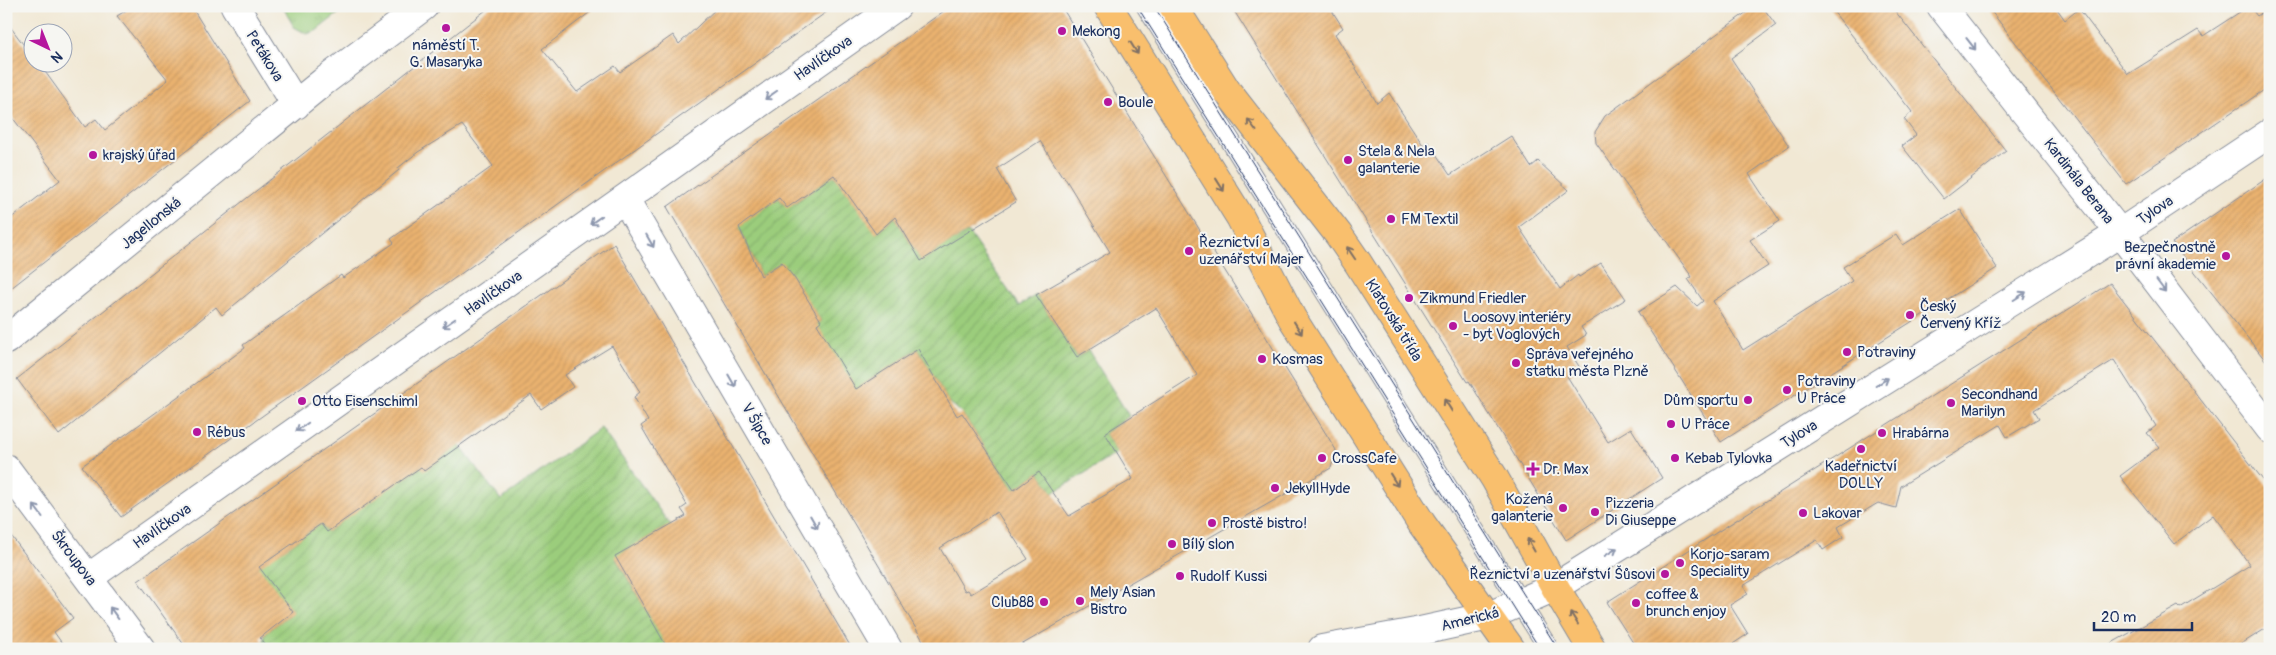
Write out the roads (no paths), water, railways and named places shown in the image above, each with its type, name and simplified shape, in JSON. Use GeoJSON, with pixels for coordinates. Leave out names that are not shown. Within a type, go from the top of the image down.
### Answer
{"type":"FeatureCollection","features":[{"type":"Feature","properties":{"kind":"main road"},"geometry":{"type":"LineString","coordinates":[[1108,6],[1240,217],[1292,318],[1422,524],[1511,649]]}},
{"type":"Feature","properties":{"kind":"main road","name":"Klatovská třída"},"geometry":{"type":"LineString","coordinates":[[1173,6],[1227,91],[1338,234],[1358,263],[1495,479],[1555,588],[1592,649]]}},
{"type":"Feature","properties":{"kind":"street","name":"Petákova"},"geometry":{"type":"LineString","coordinates":[[235,6],[296,105]]}},
{"type":"Feature","properties":{"kind":"street"},"geometry":{"type":"LineString","coordinates":[[296,105],[424,6]]}},
{"type":"Feature","properties":{"kind":"street","name":"Havlíčkova"},"geometry":{"type":"LineString","coordinates":[[88,578],[897,6]]}},
{"type":"Feature","properties":{"kind":"street","name":"Kardinála Berana"},"geometry":{"type":"LineString","coordinates":[[1941,6],[2120,233],[2270,429]]}},
{"type":"Feature","properties":{"kind":"street","name":"Jagellonská"},"geometry":{"type":"LineString","coordinates":[[6,340],[296,105]]}},
{"type":"Feature","properties":{"kind":"street","name":"Tylova"},"geometry":{"type":"LineString","coordinates":[[1555,588],[2120,233],[2270,133]]}},
{"type":"Feature","properties":{"kind":"street","name":"V Šipce"},"geometry":{"type":"LineString","coordinates":[[625,199],[888,649]]}},
{"type":"Feature","properties":{"kind":"street","name":"Škroupova"},"geometry":{"type":"LineString","coordinates":[[6,468],[140,649]]}},
{"type":"Feature","properties":{"kind":"street","name":"Americká"},"geometry":{"type":"LineString","coordinates":[[1322,649],[1416,632],[1489,616],[1555,588]]}},
{"type":"Feature","properties":{"kind":"lane"},"geometry":{"type":"LineString","coordinates":[[1146,6],[1549,649]]}},
{"type":"Feature","properties":{"kind":"tram line"},"geometry":{"type":"LineString","coordinates":[[1137,6],[1540,649]]}},
{"type":"Feature","properties":{"kind":"tram line"},"geometry":{"type":"LineString","coordinates":[[1154,6],[1558,649]]}},
{"type":"Feature","properties":{"kind":"place","name":"náměstí T. G. Masaryka"},"geometry":{"type":"Point","coordinates":[446,28]}},
{"type":"Feature","properties":{"kind":"place","name":"Mekong"},"geometry":{"type":"Point","coordinates":[1062,31]}},
{"type":"Feature","properties":{"kind":"place","name":"Boule"},"geometry":{"type":"Point","coordinates":[1108,102]}},
{"type":"Feature","properties":{"kind":"place","name":"krajský úřad"},"geometry":{"type":"Point","coordinates":[93,155]}},
{"type":"Feature","properties":{"kind":"place","name":"Stela & Nela galanterie"},"geometry":{"type":"Point","coordinates":[1348,160]}},
{"type":"Feature","properties":{"kind":"place","name":"FM Textil"},"geometry":{"type":"Point","coordinates":[1391,219]}},
{"type":"Feature","properties":{"kind":"place","name":"Řeznictví a uzenářství Majer"},"geometry":{"type":"Point","coordinates":[1189,251]}},
{"type":"Feature","properties":{"kind":"place","name":"Bezpečnostně právní akademie"},"geometry":{"type":"Point","coordinates":[2226,256]}},
{"type":"Feature","properties":{"kind":"place","name":"Zikmund Friedler"},"geometry":{"type":"Point","coordinates":[1409,298]}},
{"type":"Feature","properties":{"kind":"place","name":"Český Červený Kříž"},"geometry":{"type":"Point","coordinates":[1910,315]}},
{"type":"Feature","properties":{"kind":"place","name":"Loosovy interiéry - byt Voglových"},"geometry":{"type":"Point","coordinates":[1453,326]}},
{"type":"Feature","properties":{"kind":"place","name":"Potraviny"},"geometry":{"type":"Point","coordinates":[1847,352]}},
{"type":"Feature","properties":{"kind":"place","name":"Kosmas"},"geometry":{"type":"Point","coordinates":[1262,359]}},
{"type":"Feature","properties":{"kind":"place","name":"Správa veřejného statku města Plzně"},"geometry":{"type":"Point","coordinates":[1516,363]}},
{"type":"Feature","properties":{"kind":"place","name":"Potraviny U Práce"},"geometry":{"type":"Point","coordinates":[1787,390]}},
{"type":"Feature","properties":{"kind":"place","name":"Dům sportu"},"geometry":{"type":"Point","coordinates":[1748,400]}},
{"type":"Feature","properties":{"kind":"place","name":"Otto Eisenschiml"},"geometry":{"type":"Point","coordinates":[302,401]}},
{"type":"Feature","properties":{"kind":"place","name":"Secondhand Marilyn"},"geometry":{"type":"Point","coordinates":[1951,403]}},
{"type":"Feature","properties":{"kind":"place","name":"U Práce"},"geometry":{"type":"Point","coordinates":[1671,424]}},
{"type":"Feature","properties":{"kind":"place","name":"Rébus"},"geometry":{"type":"Point","coordinates":[197,432]}},
{"type":"Feature","properties":{"kind":"place","name":"Hrabárna"},"geometry":{"type":"Point","coordinates":[1882,433]}},
{"type":"Feature","properties":{"kind":"place","name":"Kadeřnictví DOLLY"},"geometry":{"type":"Point","coordinates":[1861,449]}},
{"type":"Feature","properties":{"kind":"place","name":"CrossCafe"},"geometry":{"type":"Point","coordinates":[1322,458]}},
{"type":"Feature","properties":{"kind":"place","name":"Kebab Tylovka"},"geometry":{"type":"Point","coordinates":[1675,458]}},
{"type":"Feature","properties":{"kind":"place","name":"Dr. Max"},"geometry":{"type":"Point","coordinates":[1533,469]}},
{"type":"Feature","properties":{"kind":"place","name":"JekyllHyde"},"geometry":{"type":"Point","coordinates":[1275,488]}},
{"type":"Feature","properties":{"kind":"place","name":"Kožená galanterie"},"geometry":{"type":"Point","coordinates":[1563,508]}},
{"type":"Feature","properties":{"kind":"place","name":"Pizzeria Di Giuseppe"},"geometry":{"type":"Point","coordinates":[1595,512]}},
{"type":"Feature","properties":{"kind":"place","name":"Lakovar"},"geometry":{"type":"Point","coordinates":[1803,513]}},
{"type":"Feature","properties":{"kind":"place","name":"Prostě bistro!"},"geometry":{"type":"Point","coordinates":[1212,523]}},
{"type":"Feature","properties":{"kind":"place","name":"Bílý slon"},"geometry":{"type":"Point","coordinates":[1172,544]}},
{"type":"Feature","properties":{"kind":"place","name":"Korjo-saram Speciality"},"geometry":{"type":"Point","coordinates":[1680,563]}},
{"type":"Feature","properties":{"kind":"place","name":"Řeznictví a uzenářství Šůsovi"},"geometry":{"type":"Point","coordinates":[1665,574]}},
{"type":"Feature","properties":{"kind":"place","name":"Rudolf Kussi"},"geometry":{"type":"Point","coordinates":[1180,576]}},
{"type":"Feature","properties":{"kind":"place","name":"Mely Asian Bistro"},"geometry":{"type":"Point","coordinates":[1080,601]}},
{"type":"Feature","properties":{"kind":"place","name":"Club88"},"geometry":{"type":"Point","coordinates":[1044,602]}},
{"type":"Feature","properties":{"kind":"place","name":"coffee & brunch enjoy"},"geometry":{"type":"Point","coordinates":[1636,603]}}]}
